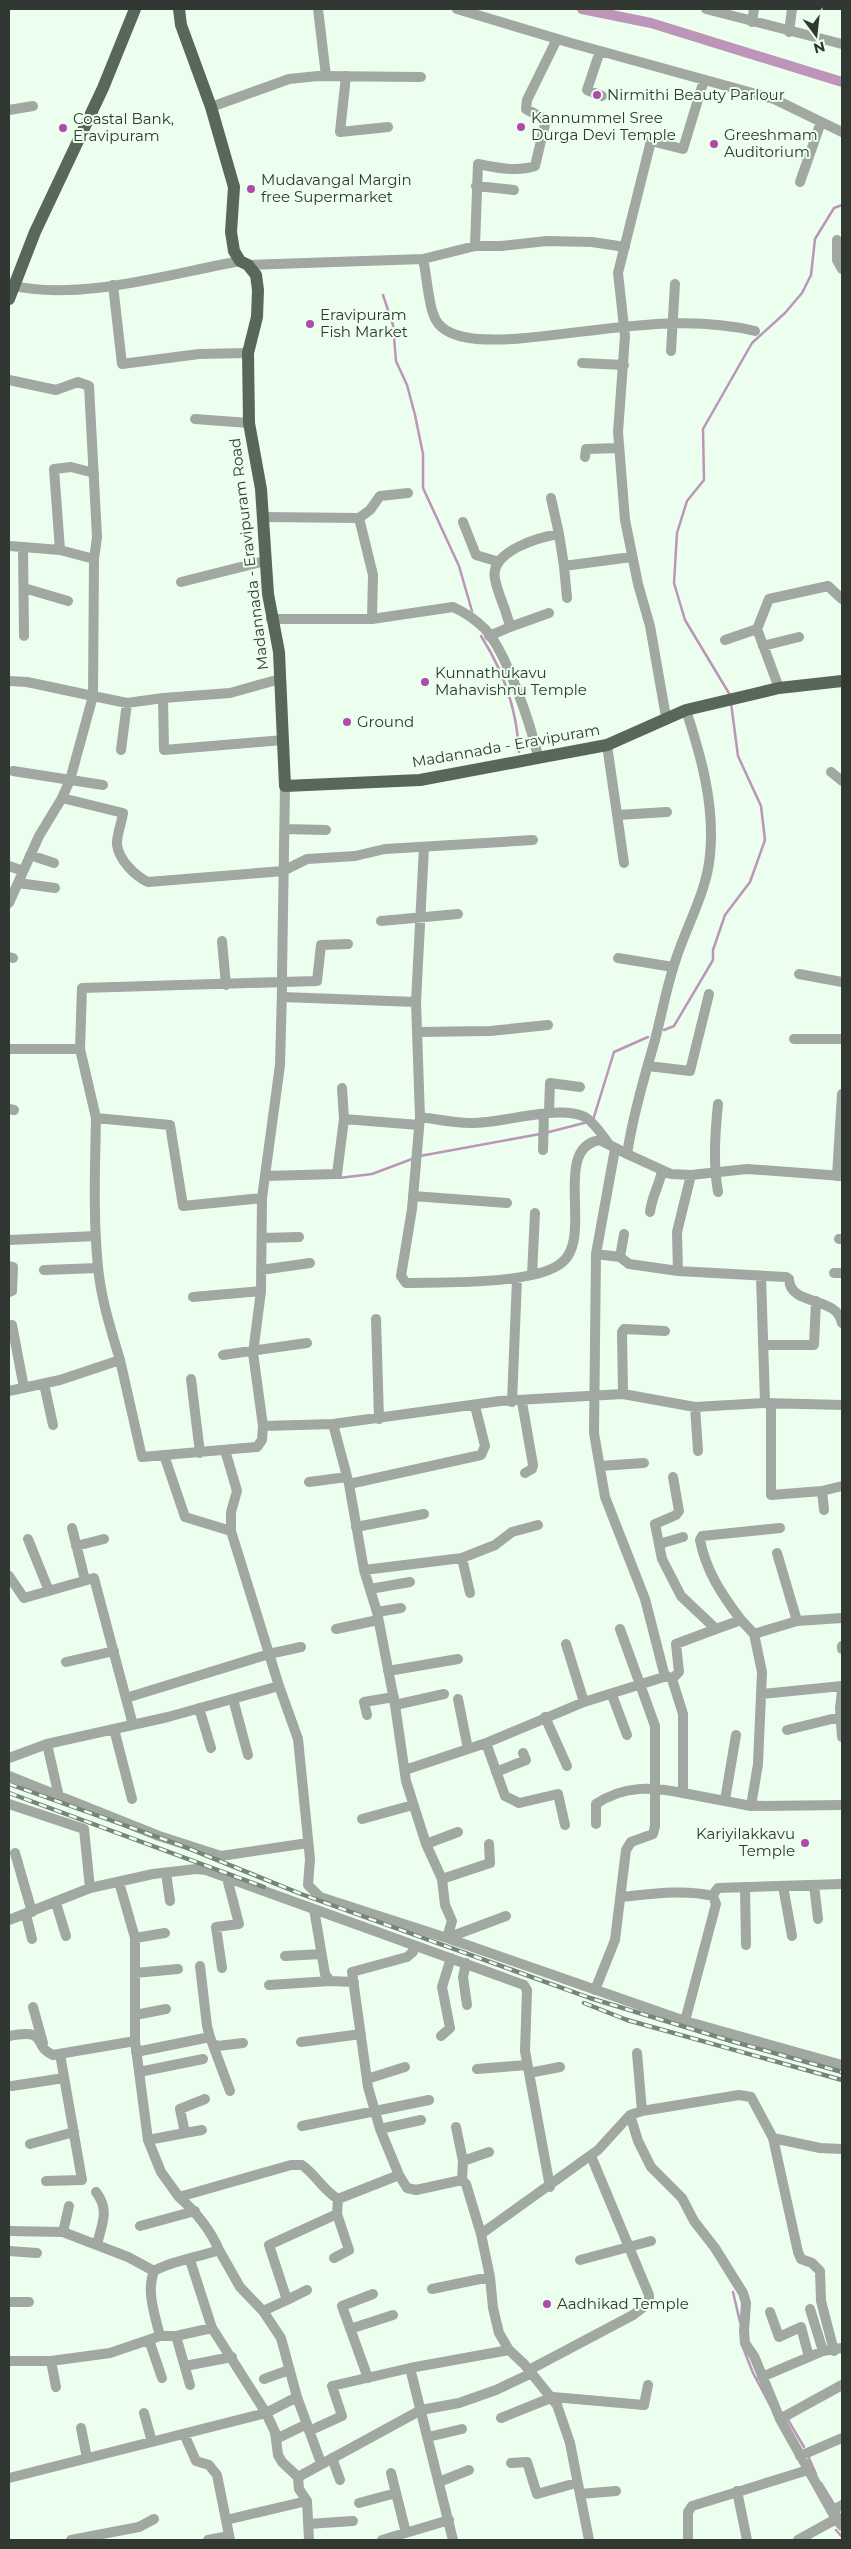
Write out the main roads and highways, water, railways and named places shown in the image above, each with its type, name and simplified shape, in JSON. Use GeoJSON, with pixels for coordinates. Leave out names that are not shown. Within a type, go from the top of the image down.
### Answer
{"type":"FeatureCollection","features":[{"type":"Feature","properties":{"kind":"main road"},"geometry":{"type":"LineString","coordinates":[[9,299],[11,286],[103,88],[135,9]]}},
{"type":"Feature","properties":{"kind":"main road","name":"Madannada - Eravipuram Road"},"geometry":{"type":"LineString","coordinates":[[179,9],[181,25],[211,107],[234,187],[231,232],[234,251],[256,275],[258,290],[257,317],[248,353],[249,422],[264,517],[265,561],[271,619],[279,652],[285,786]]}},
{"type":"Feature","properties":{"kind":"main road","name":"Madannada - Eravipuram"},"geometry":{"type":"LineString","coordinates":[[285,786],[420,780],[538,756],[607,745],[666,717],[686,710],[779,688],[842,681]]}},
{"type":"Feature","properties":{"kind":"waterway"},"geometry":{"type":"LineString","coordinates":[[582,9],[651,23],[842,82]]}},
{"type":"Feature","properties":{"kind":"waterway"},"geometry":{"type":"LineString","coordinates":[[730,695],[685,620],[674,583],[677,533],[687,501],[704,480],[703,429],[752,343],[785,313],[802,293],[811,275],[815,239],[834,208],[842,205]]}},
{"type":"Feature","properties":{"kind":"waterway"},"geometry":{"type":"LineString","coordinates":[[383,295],[393,325],[396,361],[407,385],[415,415],[423,454],[423,488],[459,566],[472,611]]}},
{"type":"Feature","properties":{"kind":"waterway"},"geometry":{"type":"LineString","coordinates":[[481,636],[503,677],[508,691],[518,736],[519,752]]}},
{"type":"Feature","properties":{"kind":"waterway"},"geometry":{"type":"LineString","coordinates":[[664,1030],[674,1026],[713,960],[713,950],[725,915],[750,882],[765,840],[761,806],[738,756],[731,703]]}},
{"type":"Feature","properties":{"kind":"waterway"},"geometry":{"type":"LineString","coordinates":[[593,1120],[614,1052],[648,1037]]}},
{"type":"Feature","properties":{"kind":"waterway"},"geometry":{"type":"LineString","coordinates":[[545,1133],[588,1122]]}},
{"type":"Feature","properties":{"kind":"waterway"},"geometry":{"type":"LineString","coordinates":[[420,1156],[540,1134]]}},
{"type":"Feature","properties":{"kind":"waterway"},"geometry":{"type":"LineString","coordinates":[[339,1178],[372,1174],[412,1159]]}},
{"type":"Feature","properties":{"kind":"waterway"},"geometry":{"type":"LineString","coordinates":[[733,2292],[740,2322]]}},
{"type":"Feature","properties":{"kind":"waterway"},"geometry":{"type":"LineString","coordinates":[[742,2345],[753,2373],[770,2405]]}},
{"type":"Feature","properties":{"kind":"waterway"},"geometry":{"type":"LineString","coordinates":[[788,2420],[804,2447]]}},
{"type":"Feature","properties":{"kind":"waterway"},"geometry":{"type":"LineString","coordinates":[[809,2458],[816,2474]]}},
{"type":"Feature","properties":{"kind":"waterway"},"geometry":{"type":"LineString","coordinates":[[821,2483],[835,2506]]}},
{"type":"Feature","properties":{"kind":"waterway"},"geometry":{"type":"LineString","coordinates":[[838,2511],[842,2518]]}},
{"type":"Feature","properties":{"kind":"waterway"},"geometry":{"type":"LineString","coordinates":[[836,2530],[842,2537]]}},
{"type":"Feature","properties":{"kind":"railway"},"geometry":{"type":"LineString","coordinates":[[9,1784],[180,1845],[301,1894],[590,1998],[731,2041],[842,2072]]}},
{"type":"Feature","properties":{"kind":"railway"},"geometry":{"type":"LineString","coordinates":[[9,1793],[264,1887]]}},
{"type":"Feature","properties":{"kind":"railway"},"geometry":{"type":"LineString","coordinates":[[584,2003],[627,2020],[842,2080]]}},
{"type":"Feature","properties":{"kind":"place","name":"Nirmithi Beauty Parlour"},"geometry":{"type":"Point","coordinates":[597,95]}},
{"type":"Feature","properties":{"kind":"place","name":"Kannummel Sree Durga Devi Temple"},"geometry":{"type":"Point","coordinates":[521,127]}},
{"type":"Feature","properties":{"kind":"place","name":"Coastal Bank, Eravipuram"},"geometry":{"type":"Point","coordinates":[63,128]}},
{"type":"Feature","properties":{"kind":"place","name":"Greeshmam Auditorium"},"geometry":{"type":"Point","coordinates":[714,144]}},
{"type":"Feature","properties":{"kind":"place","name":"Mudavangal Margin free Supermarket"},"geometry":{"type":"Point","coordinates":[251,189]}},
{"type":"Feature","properties":{"kind":"place","name":"Eravipuram Fish Market"},"geometry":{"type":"Point","coordinates":[310,324]}},
{"type":"Feature","properties":{"kind":"place","name":"Kunnathukavu Mahavishnu Temple"},"geometry":{"type":"Point","coordinates":[425,682]}},
{"type":"Feature","properties":{"kind":"place","name":"Ground"},"geometry":{"type":"Point","coordinates":[347,722]}},
{"type":"Feature","properties":{"kind":"place","name":"Kariyilakkavu Temple"},"geometry":{"type":"Point","coordinates":[805,1843]}},
{"type":"Feature","properties":{"kind":"place","name":"Aadhikad Temple"},"geometry":{"type":"Point","coordinates":[547,2304]}}]}
